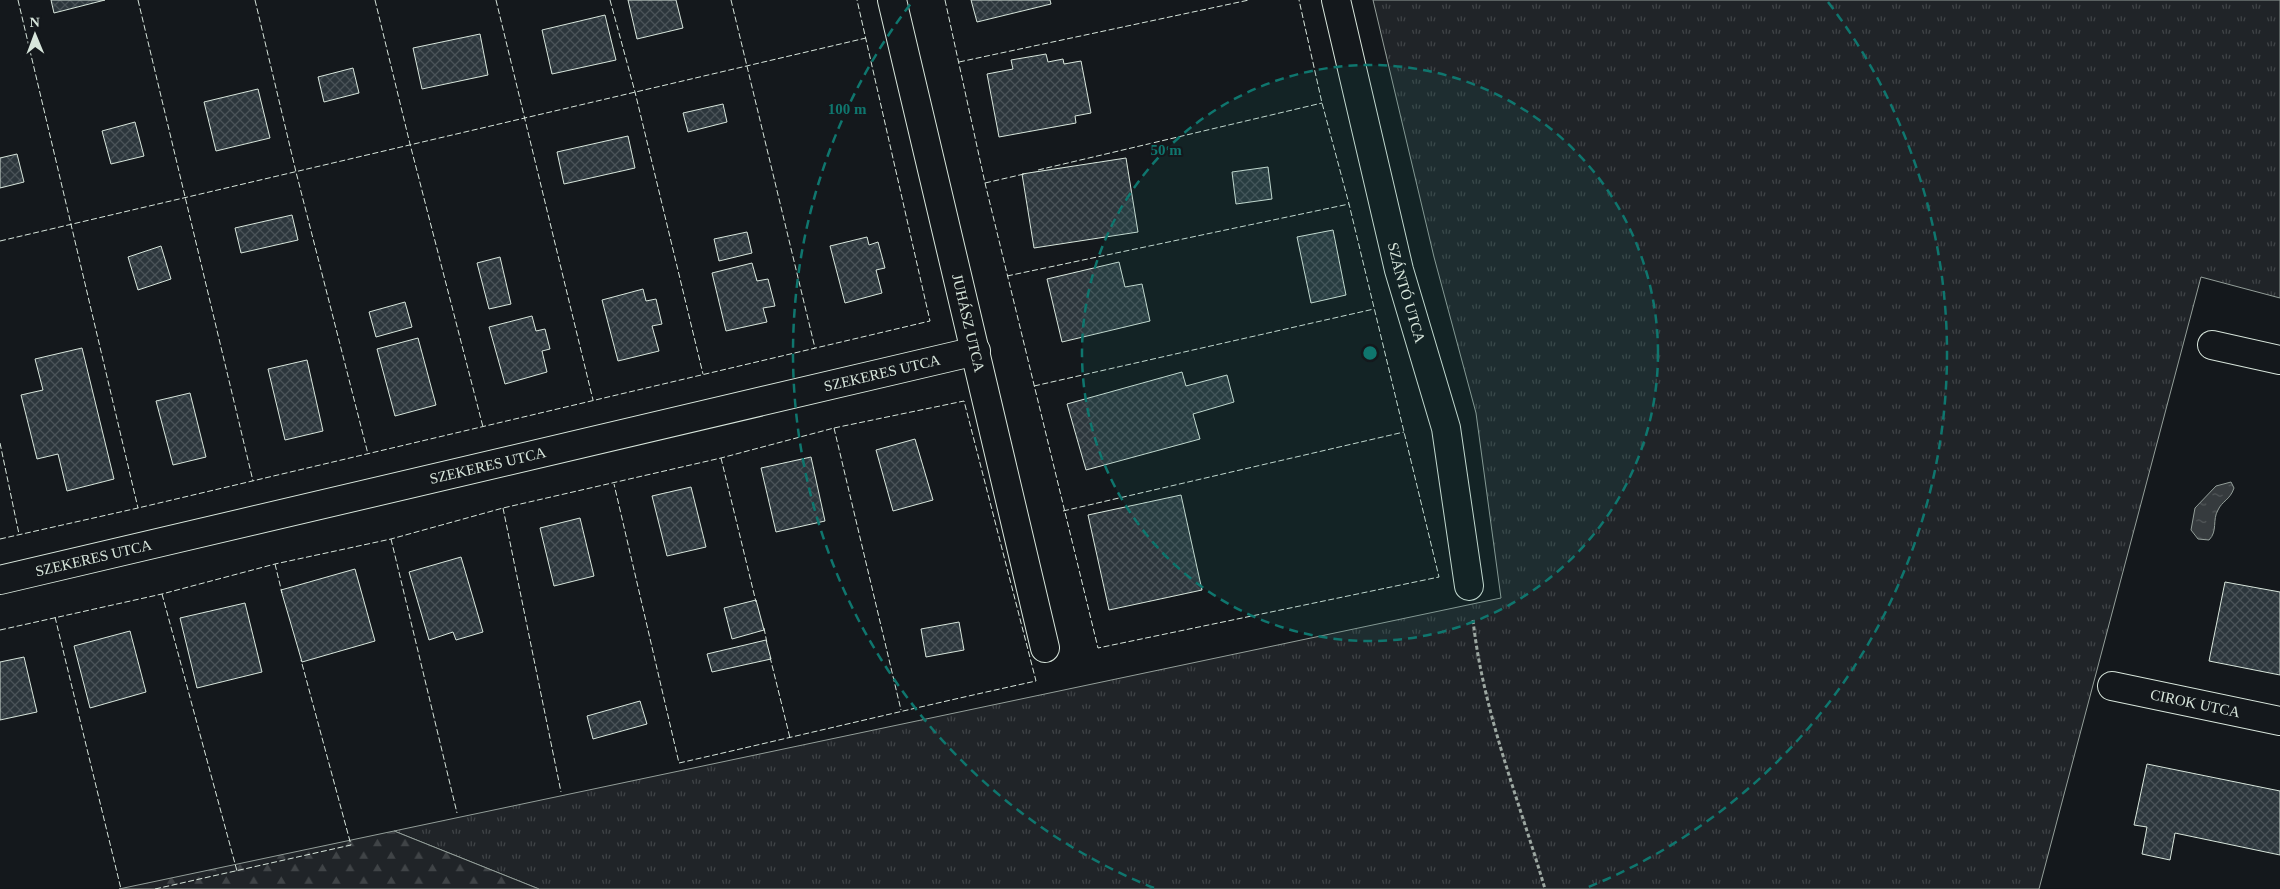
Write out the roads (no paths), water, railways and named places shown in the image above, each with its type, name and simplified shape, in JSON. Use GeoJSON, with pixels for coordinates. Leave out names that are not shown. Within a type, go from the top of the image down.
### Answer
{"type":"FeatureCollection","features":[{"type":"Feature","properties":{"kind":"street","name":"JUHÁSZ UTCA"},"geometry":{"type":"LineString","coordinates":[[892,0],[1046,648]]}},
{"type":"Feature","properties":{"kind":"street","name":"SZÁNTÓ UTCA"},"geometry":{"type":"LineString","coordinates":[[1336,0],[1399,270],[1446,428],[1470,586]]}},
{"type":"Feature","properties":{"kind":"street"},"geometry":{"type":"LineString","coordinates":[[2212,345],[2280,360]]}},
{"type":"Feature","properties":{"kind":"street","name":"SZEKERES UTCA"},"geometry":{"type":"LineString","coordinates":[[0,580],[976,351]]}},
{"type":"Feature","properties":{"kind":"street","name":"CIROK UTCA"},"geometry":{"type":"LineString","coordinates":[[2112,686],[2280,722]]}},
{"type":"Feature","properties":{"kind":"water"},"geometry":{"type":"Polygon","coordinates":[[[2231,482],[2234,488],[2216,514],[2212,537],[2209,540],[2198,539],[2191,530],[2195,508],[2216,486],[2231,482]]]}}]}
